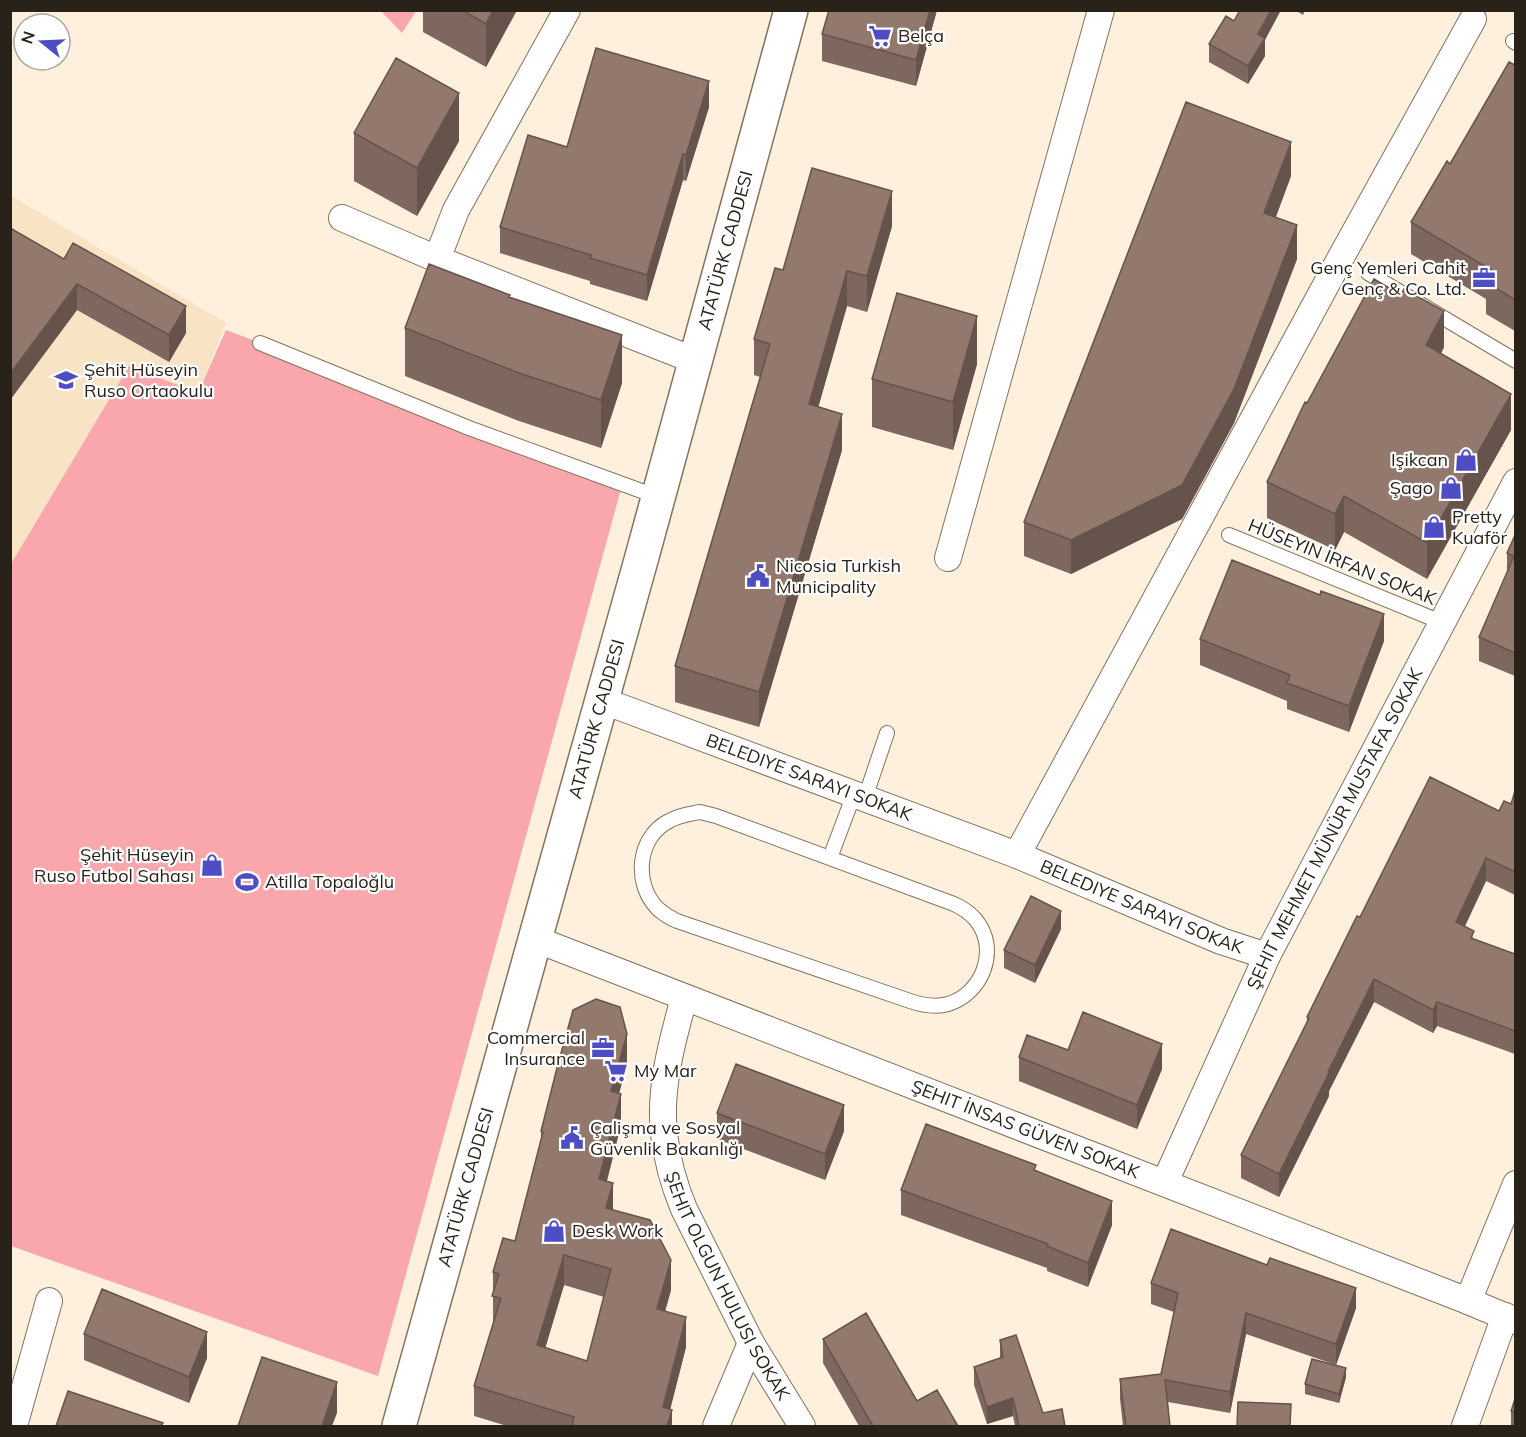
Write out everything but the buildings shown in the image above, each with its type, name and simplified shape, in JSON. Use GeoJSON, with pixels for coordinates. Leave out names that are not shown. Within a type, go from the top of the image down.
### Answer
{"type":"FeatureCollection","features":[{"type":"Feature","properties":{"kind":"main road","name":"ATATÜRK CADDESI"},"geometry":{"type":"LineString","coordinates":[[399,1426],[696,362],[791,10]]}},
{"type":"Feature","properties":{"kind":"street"},"geometry":{"type":"LineString","coordinates":[[437,259],[456,210],[567,10]]}},
{"type":"Feature","properties":{"kind":"street"},"geometry":{"type":"LineString","coordinates":[[948,558],[1101,10]]}},
{"type":"Feature","properties":{"kind":"street"},"geometry":{"type":"LineString","coordinates":[[1017,855],[1340,259],[1473,19]]}},
{"type":"Feature","properties":{"kind":"street"},"geometry":{"type":"LineString","coordinates":[[342,218],[437,259],[696,362]]}},
{"type":"Feature","properties":{"kind":"street","name":"ŞEHIT MEHMET MÜNÜR MUSTAFA SOKAK"},"geometry":{"type":"LineString","coordinates":[[1165,1182],[1267,956],[1515,482]]}},
{"type":"Feature","properties":{"kind":"street"},"geometry":{"type":"LineString","coordinates":[[601,700],[1017,855],[1221,941],[1267,956]]}},
{"type":"Feature","properties":{"kind":"street","name":"ŞEHIT İNSAS GÜVEN SOKAK"},"geometry":{"type":"LineString","coordinates":[[535,939],[1165,1182],[1510,1319]]}},
{"type":"Feature","properties":{"kind":"street","name":"ŞEHIT OLGUN HULUSI SOKAK"},"geometry":{"type":"LineString","coordinates":[[684,998],[670,1052],[663,1106],[664,1133],[675,1187],[751,1342],[802,1426]]}},
{"type":"Feature","properties":{"kind":"street"},"geometry":{"type":"LineString","coordinates":[[1468,1301],[1515,1184]]}},
{"type":"Feature","properties":{"kind":"street"},"geometry":{"type":"LineString","coordinates":[[14,1426],[49,1301]]}},
{"type":"Feature","properties":{"kind":"street"},"geometry":{"type":"LineString","coordinates":[[1466,1426],[1510,1319]]}},
{"type":"Feature","properties":{"kind":"street"},"geometry":{"type":"LineString","coordinates":[[716,1426],[751,1342]]}},
{"type":"Feature","properties":{"kind":"lane"},"geometry":{"type":"LineString","coordinates":[[1368,273],[1515,361]]}},
{"type":"Feature","properties":{"kind":"lane"},"geometry":{"type":"LineString","coordinates":[[260,343],[469,428],[658,497]]}},
{"type":"Feature","properties":{"kind":"lane","name":"HÜSEYIN İRFAN SOKAK"},"geometry":{"type":"LineString","coordinates":[[1229,535],[1441,622]]}},
{"type":"Feature","properties":{"kind":"lane"},"geometry":{"type":"LineString","coordinates":[[830,858],[886,733]]}},
{"type":"Feature","properties":{"kind":"lane"},"geometry":{"type":"LineString","coordinates":[[700,812],[830,858],[966,910],[976,921],[986,940],[986,965],[973,989],[963,998],[946,1005],[928,1006],[899,998],[677,921],[657,908],[645,888],[642,877],[645,847],[653,834],[667,821],[685,814],[700,812]]}},
{"type":"Feature","properties":{"kind":"shaded area"},"geometry":{"type":"Polygon","coordinates":[[[381,11],[416,11],[402,33],[381,11]]]}},
{"type":"Feature","properties":{"kind":"shaded area","name":"Şehit Hüseyin Ruso Ortaokulu"},"geometry":{"type":"Polygon","coordinates":[[[11,196],[226,323],[198,393],[128,367],[11,564],[11,196]]]}},
{"type":"Feature","properties":{"kind":"shaded area"},"geometry":{"type":"Polygon","coordinates":[[[226,330],[624,478],[378,1376],[11,1246],[11,564],[129,366],[198,393],[226,330]]]}},
{"type":"Feature","properties":{"kind":"place","name":"Belça"},"geometry":{"type":"Point","coordinates":[880,36]}},
{"type":"Feature","properties":{"kind":"place","name":"Genç Yemleri Cahit Genç & Co. Ltd."},"geometry":{"type":"Point","coordinates":[1484,278]}},
{"type":"Feature","properties":{"kind":"place","name":"Şehit Hüseyin Ruso Ortaokulu"},"geometry":{"type":"Point","coordinates":[66,380]}},
{"type":"Feature","properties":{"kind":"place","name":"Işikcan"},"geometry":{"type":"Point","coordinates":[1466,460]}},
{"type":"Feature","properties":{"kind":"place","name":"Şago"},"geometry":{"type":"Point","coordinates":[1451,488]}},
{"type":"Feature","properties":{"kind":"place","name":"Pretty Kuaför"},"geometry":{"type":"Point","coordinates":[1434,527]}},
{"type":"Feature","properties":{"kind":"place","name":"Nicosia Turkish Municipality"},"geometry":{"type":"Point","coordinates":[758,576]}},
{"type":"Feature","properties":{"kind":"place","name":"Şehit Hüseyin Ruso Futbol Sahası"},"geometry":{"type":"Point","coordinates":[212,865]}},
{"type":"Feature","properties":{"kind":"place","name":"Atilla Topaloğlu"},"geometry":{"type":"Point","coordinates":[247,882]}},
{"type":"Feature","properties":{"kind":"place","name":"Commercial Insurance"},"geometry":{"type":"Point","coordinates":[603,1048]}},
{"type":"Feature","properties":{"kind":"place","name":"My Mar"},"geometry":{"type":"Point","coordinates":[616,1071]}},
{"type":"Feature","properties":{"kind":"place","name":"Çalişma ve Sosyal Güvenlik Bakanlığı"},"geometry":{"type":"Point","coordinates":[572,1138]}},
{"type":"Feature","properties":{"kind":"place","name":"Desk Work"},"geometry":{"type":"Point","coordinates":[554,1231]}}]}
